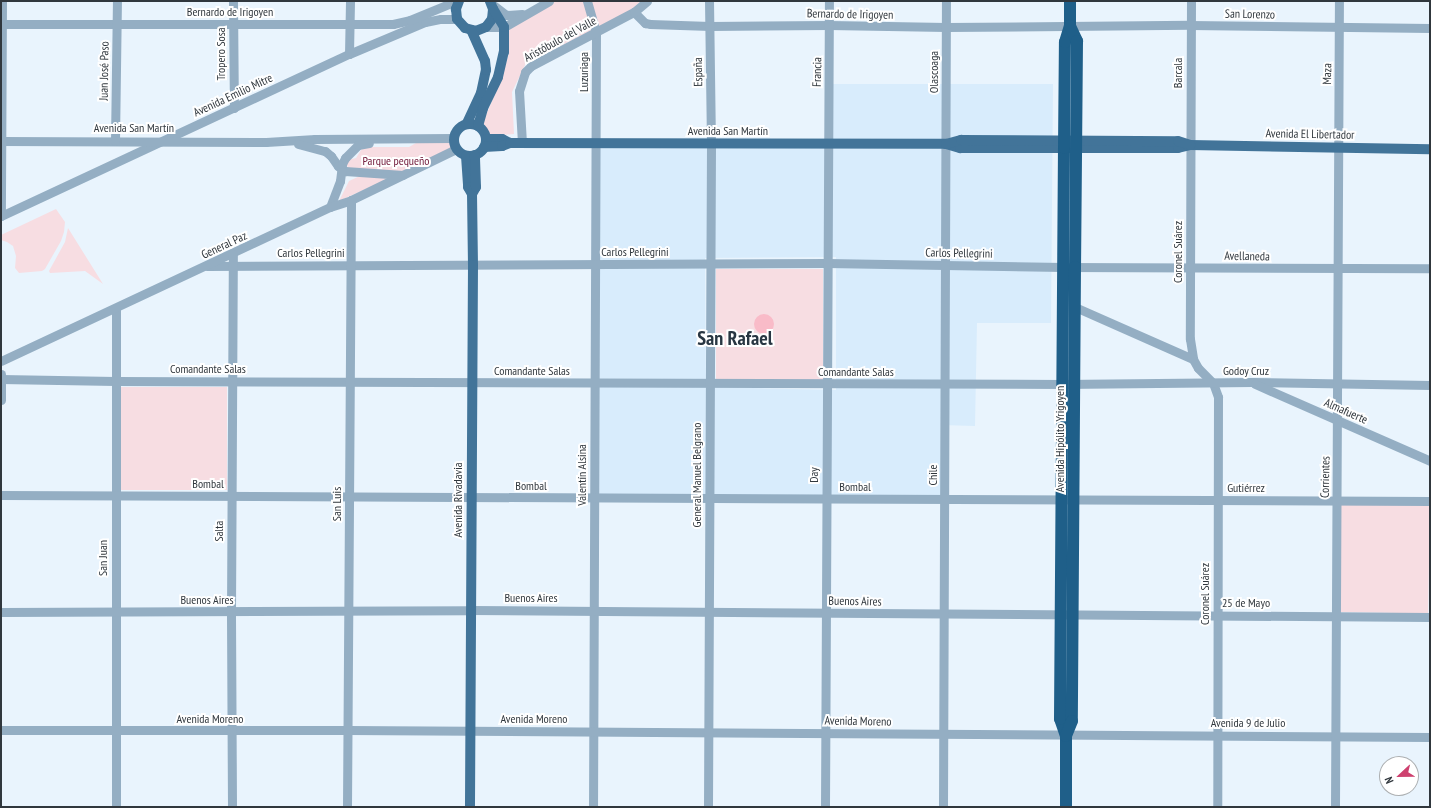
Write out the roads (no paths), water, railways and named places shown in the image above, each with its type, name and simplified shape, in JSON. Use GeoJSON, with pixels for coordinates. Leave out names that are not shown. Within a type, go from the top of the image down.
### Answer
{"type":"FeatureCollection","features":[{"type":"Feature","properties":{"kind":"highway"},"geometry":{"type":"LineString","coordinates":[[1070,1],[1070,26],[1077,41],[1070,144]]}},
{"type":"Feature","properties":{"kind":"highway","name":"Avenida Hipólito Yrigoyen"},"geometry":{"type":"LineString","coordinates":[[1066,807],[1066,736],[1060,719],[1067,615],[1069,384],[1063,267],[1070,144]]}},
{"type":"Feature","properties":{"kind":"highway","name":"Avenida Hipólito Yrigoyen"},"geometry":{"type":"LineString","coordinates":[[1069,384],[1075,307],[1076,267],[1070,144]]}},
{"type":"Feature","properties":{"kind":"main road"},"geometry":{"type":"LineString","coordinates":[[459,1],[456,9],[457,19],[460,24],[471,30],[481,30],[486,27],[492,19],[492,4]]}},
{"type":"Feature","properties":{"kind":"main road"},"geometry":{"type":"LineString","coordinates":[[478,126],[504,52],[504,27],[492,4]]}},
{"type":"Feature","properties":{"kind":"main road"},"geometry":{"type":"LineString","coordinates":[[467,124],[481,93],[486,70],[485,61],[471,30]]}},
{"type":"Feature","properties":{"kind":"main road"},"geometry":{"type":"LineString","coordinates":[[467,124],[478,126],[485,134],[485,143],[471,156],[456,149],[453,138],[458,128],[467,124]]}},
{"type":"Feature","properties":{"kind":"main road","name":"Avenida San Martín"},"geometry":{"type":"LineString","coordinates":[[485,143],[502,146],[510,143],[946,144],[961,140],[1070,144]]}},
{"type":"Feature","properties":{"kind":"main road","name":"Avenida El Libertador"},"geometry":{"type":"LineString","coordinates":[[1070,144],[1178,141],[1190,145],[1430,148]]}},
{"type":"Feature","properties":{"kind":"main road","name":"Avenida Rivadavia"},"geometry":{"type":"LineString","coordinates":[[470,807],[472,194],[476,186],[471,156]]}},
{"type":"Feature","properties":{"kind":"street"},"geometry":{"type":"LineString","coordinates":[[1,216],[2,1]]}},
{"type":"Feature","properties":{"kind":"street","name":"Juan José Paso"},"geometry":{"type":"LineString","coordinates":[[115,141],[117,1]]}},
{"type":"Feature","properties":{"kind":"street","name":"Tropero Sosa"},"geometry":{"type":"LineString","coordinates":[[233,1],[234,108]]}},
{"type":"Feature","properties":{"kind":"street"},"geometry":{"type":"LineString","coordinates":[[349,54],[350,1]]}},
{"type":"Feature","properties":{"kind":"street","name":"Bernardo de Irigoyen"},"geometry":{"type":"LineString","coordinates":[[2,24],[350,24],[402,22],[456,1]]}},
{"type":"Feature","properties":{"kind":"street"},"geometry":{"type":"LineString","coordinates":[[486,27],[504,27],[549,1]]}},
{"type":"Feature","properties":{"kind":"street","name":"Aristóbulo del Valle"},"geometry":{"type":"LineString","coordinates":[[522,143],[519,91],[526,72],[531,66],[634,12],[647,1]]}},
{"type":"Feature","properties":{"kind":"street","name":"España"},"geometry":{"type":"LineString","coordinates":[[709,1],[711,144]]}},
{"type":"Feature","properties":{"kind":"street","name":"Francia"},"geometry":{"type":"LineString","coordinates":[[828,144],[829,1]]}},
{"type":"Feature","properties":{"kind":"street","name":"Olascoaga"},"geometry":{"type":"LineString","coordinates":[[946,1],[946,144]]}},
{"type":"Feature","properties":{"kind":"street","name":"Barcala"},"geometry":{"type":"LineString","coordinates":[[1190,1],[1190,145]]}},
{"type":"Feature","properties":{"kind":"street","name":"Maza"},"geometry":{"type":"LineString","coordinates":[[1338,148],[1339,1]]}},
{"type":"Feature","properties":{"kind":"street","name":"Luzuriaga"},"geometry":{"type":"LineString","coordinates":[[586,2],[596,32],[596,143]]}},
{"type":"Feature","properties":{"kind":"street"},"geometry":{"type":"LineString","coordinates":[[492,4],[506,16],[527,14]]}},
{"type":"Feature","properties":{"kind":"street","name":"Bernardo de Irigoyen"},"geometry":{"type":"LineString","coordinates":[[634,12],[645,23],[650,24],[710,26],[829,25],[946,28],[1070,26]]}},
{"type":"Feature","properties":{"kind":"street","name":"Avenida Emilio Mitre"},"geometry":{"type":"LineString","coordinates":[[1,216],[349,54],[425,22],[441,19],[457,19]]}},
{"type":"Feature","properties":{"kind":"street","name":"San Lorenzo"},"geometry":{"type":"LineString","coordinates":[[1070,26],[1190,25],[1430,28]]}},
{"type":"Feature","properties":{"kind":"street"},"geometry":{"type":"LineString","coordinates":[[330,207],[340,181],[341,169],[345,158],[358,145],[363,143],[403,144],[413,138]]}},
{"type":"Feature","properties":{"kind":"street","name":"Avenida San Martín"},"geometry":{"type":"LineString","coordinates":[[266,142],[315,139],[453,138]]}},
{"type":"Feature","properties":{"kind":"street","name":"Avenida San Martín"},"geometry":{"type":"LineString","coordinates":[[1,141],[266,142],[303,144],[325,151],[341,169]]}},
{"type":"Feature","properties":{"kind":"street","name":"Valentín Alsina"},"geometry":{"type":"LineString","coordinates":[[593,807],[596,143]]}},
{"type":"Feature","properties":{"kind":"street","name":"General Manuel Belgrano"},"geometry":{"type":"LineString","coordinates":[[708,807],[711,144]]}},
{"type":"Feature","properties":{"kind":"street","name":"Day"},"geometry":{"type":"LineString","coordinates":[[825,807],[828,144]]}},
{"type":"Feature","properties":{"kind":"street","name":"Chile"},"geometry":{"type":"LineString","coordinates":[[943,807],[946,144]]}},
{"type":"Feature","properties":{"kind":"street","name":"Coronel Suárez"},"geometry":{"type":"LineString","coordinates":[[1190,145],[1190,339],[1193,359]]}},
{"type":"Feature","properties":{"kind":"street","name":"Corrientes"},"geometry":{"type":"LineString","coordinates":[[1335,807],[1338,148]]}},
{"type":"Feature","properties":{"kind":"street","name":"General Paz"},"geometry":{"type":"LineString","coordinates":[[1,361],[233,254],[330,207],[351,200],[456,149]]}},
{"type":"Feature","properties":{"kind":"street"},"geometry":{"type":"LineString","coordinates":[[341,169],[351,172],[404,175]]}},
{"type":"Feature","properties":{"kind":"street","name":"San Luis"},"geometry":{"type":"LineString","coordinates":[[347,807],[350,610],[349,265],[351,200]]}},
{"type":"Feature","properties":{"kind":"street","name":"Salta"},"geometry":{"type":"LineString","coordinates":[[232,807],[231,612],[233,254]]}},
{"type":"Feature","properties":{"kind":"street","name":"Carlos Pellegrini"},"geometry":{"type":"LineString","coordinates":[[207,266],[828,263],[1063,267]]}},
{"type":"Feature","properties":{"kind":"street","name":"Avellaneda"},"geometry":{"type":"LineString","coordinates":[[1063,267],[1430,268]]}},
{"type":"Feature","properties":{"kind":"street"},"geometry":{"type":"LineString","coordinates":[[1075,307],[1193,359],[1198,368],[1213,383]]}},
{"type":"Feature","properties":{"kind":"street","name":"San Juan"},"geometry":{"type":"LineString","coordinates":[[116,308],[116,807]]}},
{"type":"Feature","properties":{"kind":"street"},"geometry":{"type":"LineString","coordinates":[[1,373],[1,400]]}},
{"type":"Feature","properties":{"kind":"street","name":"Comandante Salas"},"geometry":{"type":"LineString","coordinates":[[1,379],[115,381],[1069,384]]}},
{"type":"Feature","properties":{"kind":"street","name":"Godoy Cruz"},"geometry":{"type":"LineString","coordinates":[[1069,384],[1252,382],[1430,385]]}},
{"type":"Feature","properties":{"kind":"street","name":"Almafuerte"},"geometry":{"type":"LineString","coordinates":[[1252,382],[1430,461]]}},
{"type":"Feature","properties":{"kind":"street","name":"Coronel Suárez"},"geometry":{"type":"LineString","coordinates":[[1213,383],[1218,397],[1217,807]]}},
{"type":"Feature","properties":{"kind":"street","name":"Bombal"},"geometry":{"type":"LineString","coordinates":[[1,495],[1068,500]]}},
{"type":"Feature","properties":{"kind":"street","name":"Gutiérrez"},"geometry":{"type":"LineString","coordinates":[[1068,500],[1430,501]]}},
{"type":"Feature","properties":{"kind":"street","name":"Buenos Aires"},"geometry":{"type":"LineString","coordinates":[[1,612],[470,610],[1067,615]]}},
{"type":"Feature","properties":{"kind":"street","name":"25 de Mayo"},"geometry":{"type":"LineString","coordinates":[[1067,615],[1430,617]]}},
{"type":"Feature","properties":{"kind":"street","name":"Avenida Moreno"},"geometry":{"type":"LineString","coordinates":[[1,730],[825,732],[1066,736]]}},
{"type":"Feature","properties":{"kind":"street","name":"Avenida 9 de Julio"},"geometry":{"type":"LineString","coordinates":[[1066,736],[1217,735],[1430,737]]}},
{"type":"Feature","properties":{"kind":"district","name":"San Rafael"},"geometry":{"type":"Point","coordinates":[735,338]}},
{"type":"Feature","properties":{"kind":"park label","name":"Parque pequeño"},"geometry":{"type":"Point","coordinates":[396,161]}}]}
